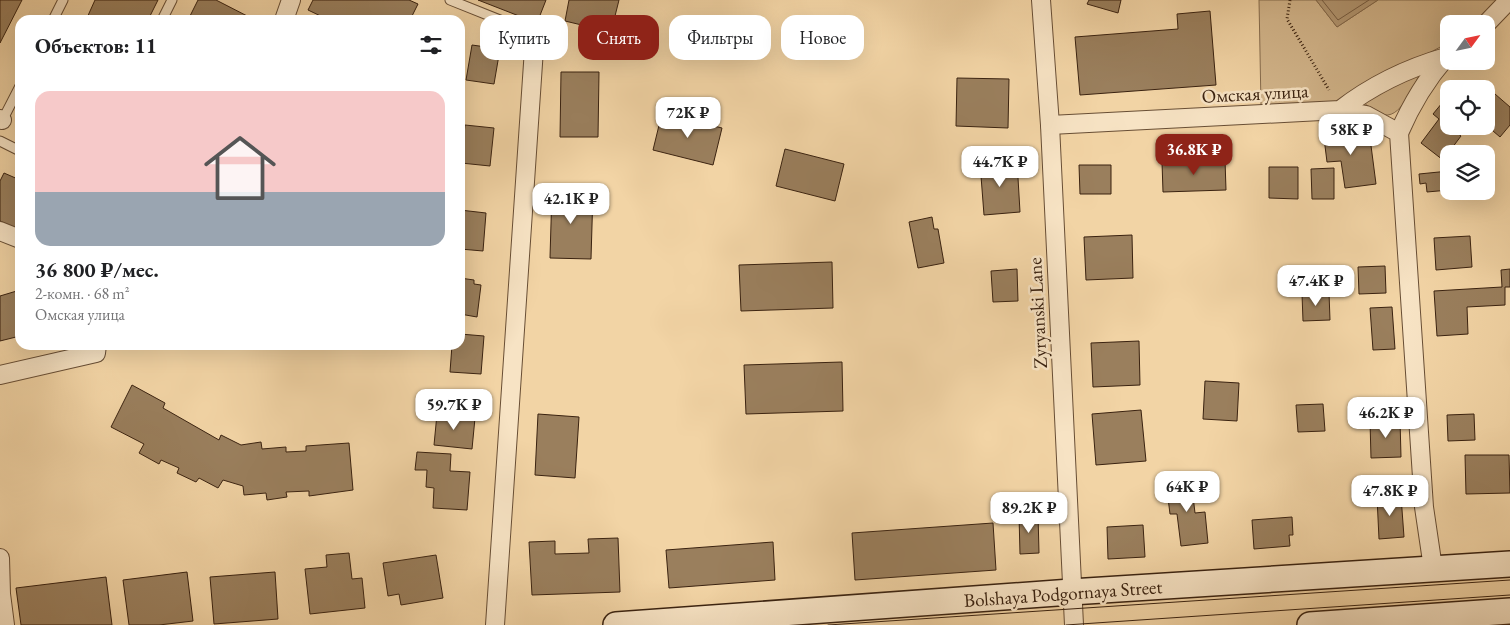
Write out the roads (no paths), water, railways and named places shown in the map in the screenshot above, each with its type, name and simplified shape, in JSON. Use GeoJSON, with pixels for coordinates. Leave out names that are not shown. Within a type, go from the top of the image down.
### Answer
{"type":"FeatureCollection","features":[{"type":"Feature","properties":{"kind":"main road","name":"Bolshaya Podgornaya Street"},"geometry":{"type":"LineString","coordinates":[[616,625],[1071,592],[1510,564]]}},
{"type":"Feature","properties":{"kind":"main road"},"geometry":{"type":"LineString","coordinates":[[1310,625],[1437,621],[1510,611]]}},
{"type":"Feature","properties":{"kind":"street"},"geometry":{"type":"LineString","coordinates":[[286,15],[291,0]]}},
{"type":"Feature","properties":{"kind":"street","name":"Zyryanski Lane"},"geometry":{"type":"LineString","coordinates":[[1041,0],[1050,125],[1074,625]]}},
{"type":"Feature","properties":{"kind":"street"},"geometry":{"type":"LineString","coordinates":[[1495,15],[1509,0]]}},
{"type":"Feature","properties":{"kind":"street"},"geometry":{"type":"LineString","coordinates":[[1340,110],[1356,98],[1419,64],[1440,57]]}},
{"type":"Feature","properties":{"kind":"street"},"geometry":{"type":"LineString","coordinates":[[495,625],[532,60]]}},
{"type":"Feature","properties":{"kind":"street"},"geometry":{"type":"LineString","coordinates":[[1433,568],[1424,507],[1399,133],[1410,108],[1440,64]]}},
{"type":"Feature","properties":{"kind":"street","name":"Омская улица"},"geometry":{"type":"LineString","coordinates":[[1050,125],[1340,110],[1366,115],[1399,133]]}},
{"type":"Feature","properties":{"kind":"street"},"geometry":{"type":"LineString","coordinates":[[0,230],[15,238]]}},
{"type":"Feature","properties":{"kind":"street"},"geometry":{"type":"LineString","coordinates":[[0,375],[96,353],[96,350]]}},
{"type":"Feature","properties":{"kind":"street"},"geometry":{"type":"LineString","coordinates":[[0,558],[1,594],[5,625]]}},
{"type":"Feature","properties":{"kind":"lane"},"geometry":{"type":"LineString","coordinates":[[56,15],[63,0]]}},
{"type":"Feature","properties":{"kind":"lane"},"geometry":{"type":"LineString","coordinates":[[164,15],[172,0]]}},
{"type":"Feature","properties":{"kind":"lane"},"geometry":{"type":"LineString","coordinates":[[450,0],[487,15]]}},
{"type":"Feature","properties":{"kind":"lane"},"geometry":{"type":"LineString","coordinates":[[1,121],[15,95]]}},
{"type":"Feature","properties":{"kind":"lane"},"geometry":{"type":"LineString","coordinates":[[0,141],[15,148]]}},
{"type":"Feature","properties":{"kind":"water"},"geometry":{"type":"Polygon","coordinates":[[[1316,0],[1378,0],[1337,27],[1316,0]]]}},
{"type":"Feature","properties":{"kind":"tram line"},"geometry":{"type":"LineString","coordinates":[[828,625],[1510,580]]}},
{"type":"Feature","properties":{"kind":"tram line"},"geometry":{"type":"LineString","coordinates":[[1066,625],[1510,595]]}}]}
